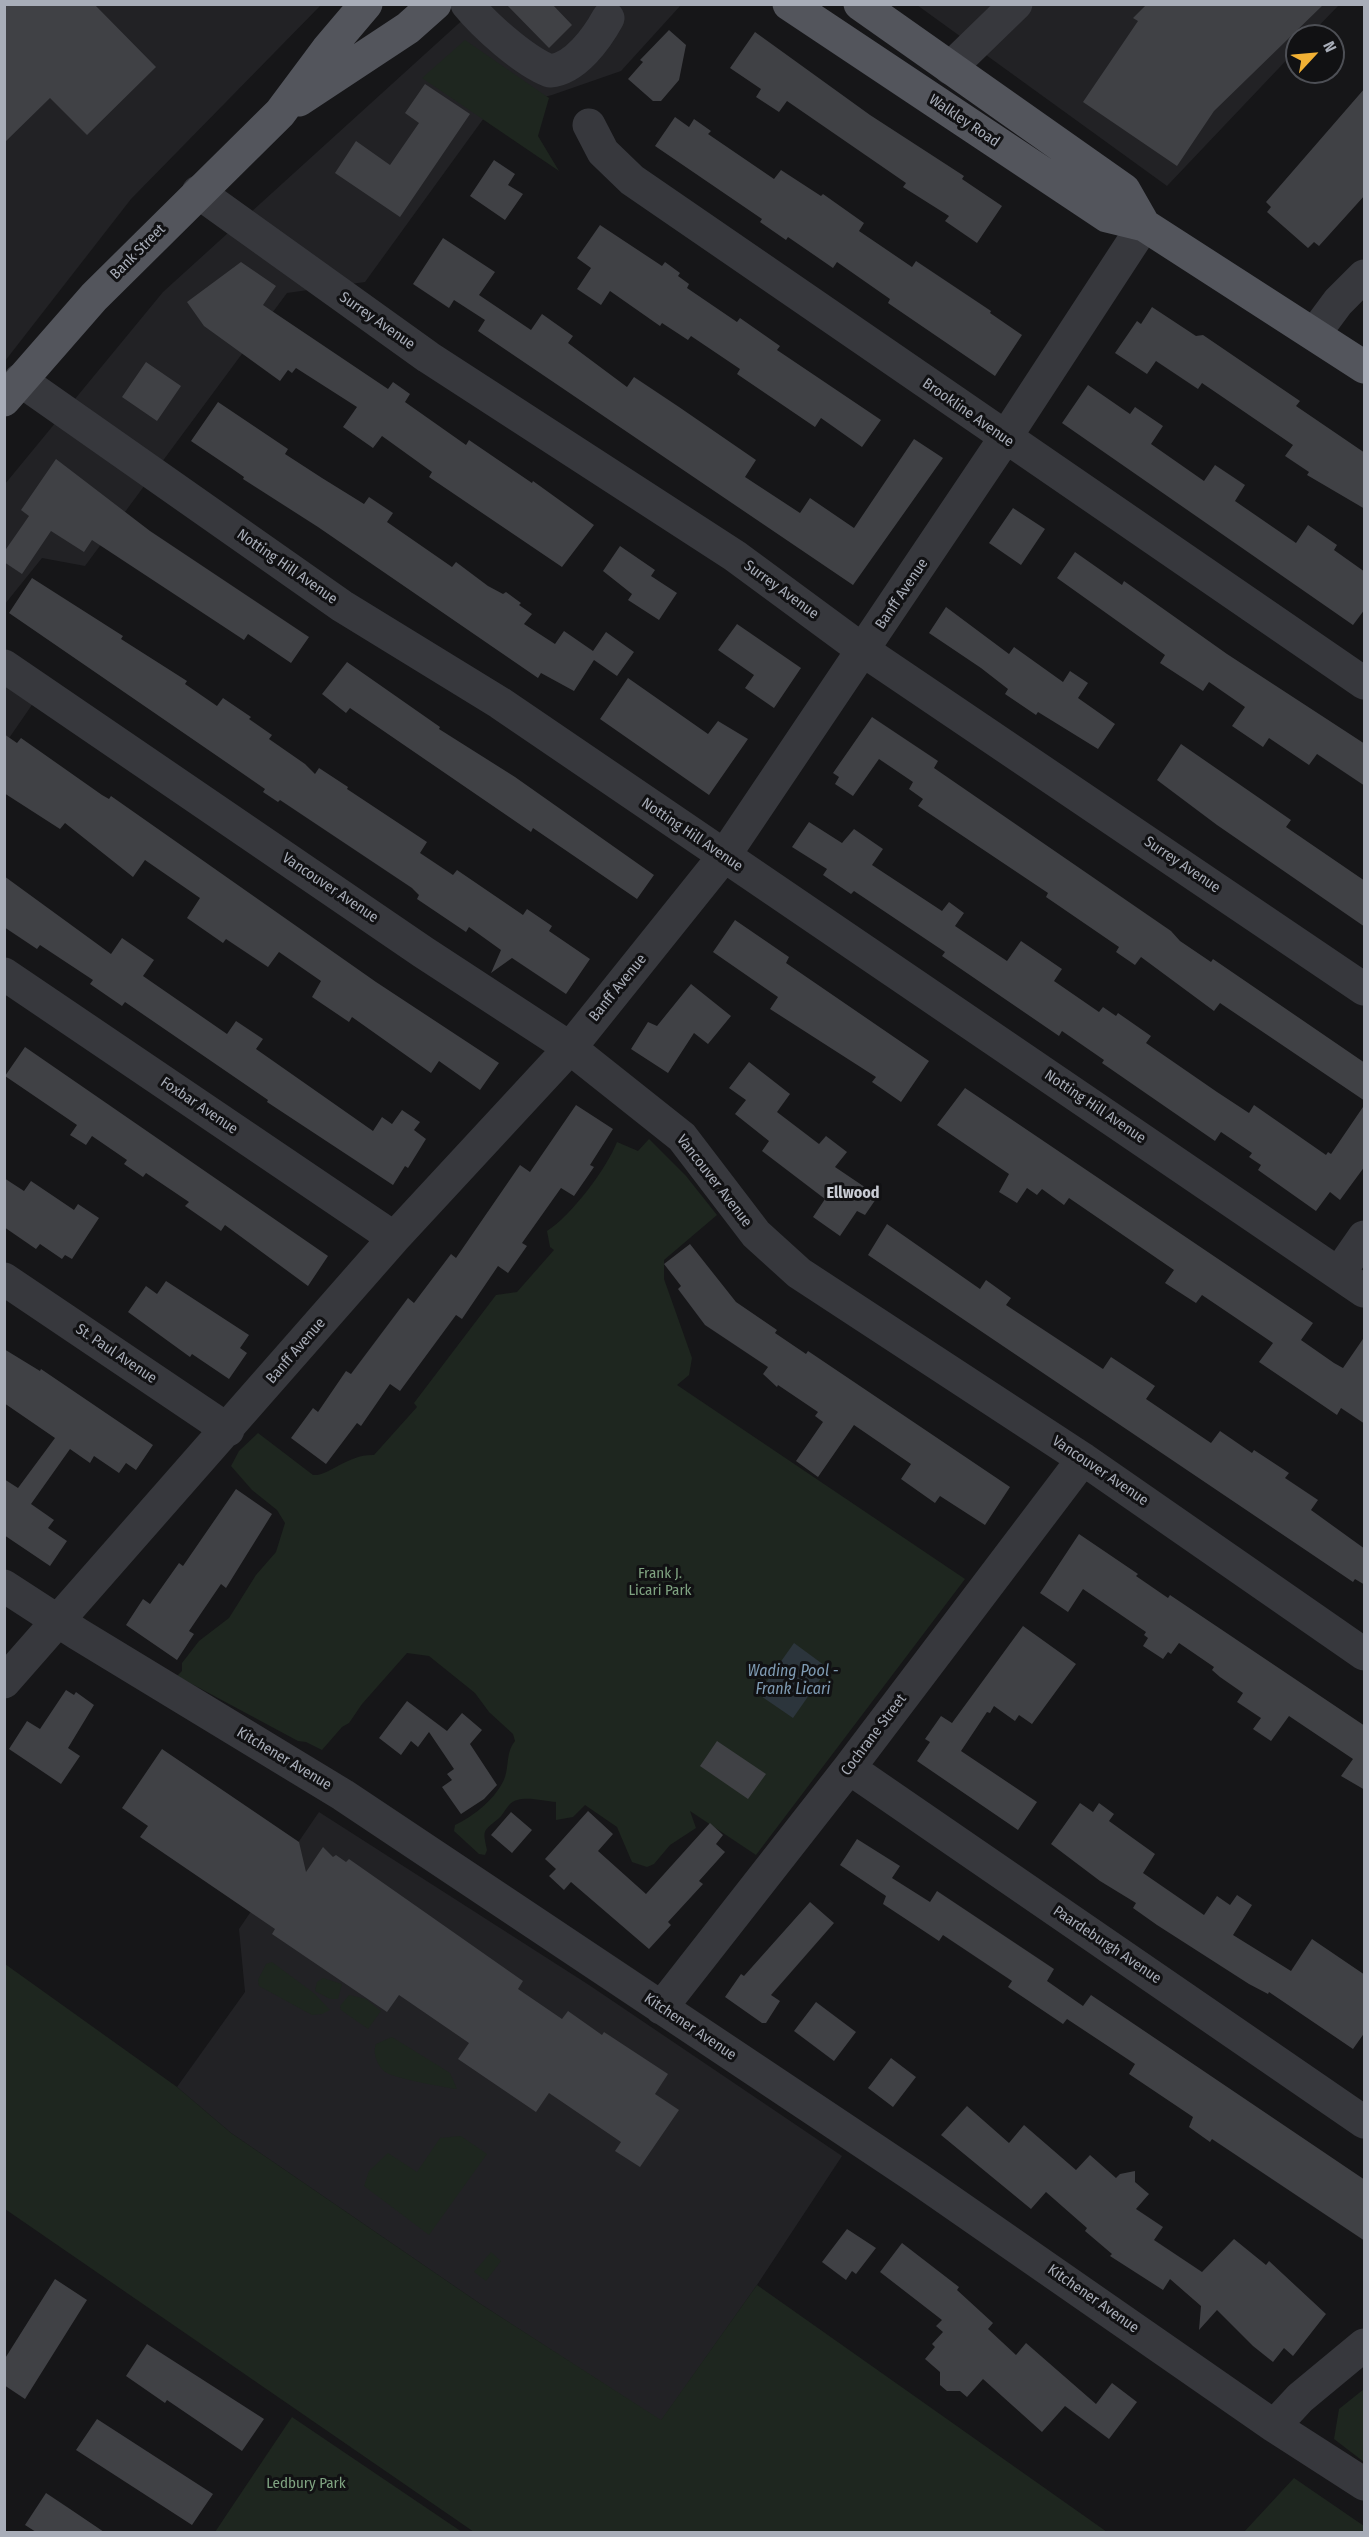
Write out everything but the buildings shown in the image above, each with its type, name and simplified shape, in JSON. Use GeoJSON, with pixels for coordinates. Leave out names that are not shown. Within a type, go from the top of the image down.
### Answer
{"type":"FeatureCollection","features":[{"type":"Feature","properties":{"kind":"main road","name":"Bank Street"},"geometry":{"type":"LineString","coordinates":[[12,390],[94,297],[280,113],[327,50],[366,4]]}},
{"type":"Feature","properties":{"kind":"main road","name":"Bank Street"},"geometry":{"type":"LineString","coordinates":[[280,113],[408,28],[435,4]]}},
{"type":"Feature","properties":{"kind":"main road","name":"Walkley Road"},"geometry":{"type":"LineString","coordinates":[[789,4],[1107,216],[1144,225],[1365,367]]}},
{"type":"Feature","properties":{"kind":"main road","name":"Walkley Road"},"geometry":{"type":"LineString","coordinates":[[860,4],[1124,190],[1144,225]]}},
{"type":"Feature","properties":{"kind":"street"},"geometry":{"type":"LineString","coordinates":[[466,4],[487,25],[533,62],[550,71],[564,66],[595,42],[605,9]]}},
{"type":"Feature","properties":{"kind":"street"},"geometry":{"type":"LineString","coordinates":[[950,68],[1016,4]]}},
{"type":"Feature","properties":{"kind":"street","name":"Brookline Avenue"},"geometry":{"type":"LineString","coordinates":[[589,125],[603,152],[632,180],[1365,683]]}},
{"type":"Feature","properties":{"kind":"street","name":"Surrey Avenue"},"geometry":{"type":"LineString","coordinates":[[198,192],[428,357],[735,556],[864,651],[1365,989]]}},
{"type":"Feature","properties":{"kind":"street","name":"Banff Avenue"},"geometry":{"type":"LineString","coordinates":[[4,1683],[394,1238],[570,1048],[724,856],[864,651],[1144,225]]}},
{"type":"Feature","properties":{"kind":"street"},"geometry":{"type":"LineString","coordinates":[[1315,333],[1338,302],[1365,276]]}},
{"type":"Feature","properties":{"kind":"street","name":"Notting Hill Avenue"},"geometry":{"type":"LineString","coordinates":[[12,390],[342,606],[500,703],[1352,1282]]}},
{"type":"Feature","properties":{"kind":"street","name":"Vancouver Avenue"},"geometry":{"type":"LineString","coordinates":[[4,666],[423,952],[570,1048],[682,1137],[756,1234],[799,1273],[1083,1459],[1365,1654]]}},
{"type":"Feature","properties":{"kind":"street","name":"Foxbar Avenue"},"geometry":{"type":"LineString","coordinates":[[4,974],[394,1238]]}},
{"type":"Feature","properties":{"kind":"street"},"geometry":{"type":"LineString","coordinates":[[1352,1282],[1365,1237]]}},
{"type":"Feature","properties":{"kind":"street","name":"St. Paul Avenue"},"geometry":{"type":"LineString","coordinates":[[4,1279],[228,1430]]}},
{"type":"Feature","properties":{"kind":"street","name":"Cochrane Street"},"geometry":{"type":"LineString","coordinates":[[661,2008],[849,1768],[1083,1459]]}},
{"type":"Feature","properties":{"kind":"street","name":"Kitchener Avenue"},"geometry":{"type":"LineString","coordinates":[[4,1586],[343,1795],[1082,2291],[1274,2426],[1365,2484]]}},
{"type":"Feature","properties":{"kind":"street","name":"Paardeburgh Avenue"},"geometry":{"type":"LineString","coordinates":[[849,1768],[1365,2122]]}},
{"type":"Feature","properties":{"kind":"street"},"geometry":{"type":"LineString","coordinates":[[1274,2426],[1300,2398],[1365,2345]]}},
{"type":"Feature","properties":{"kind":"shaded area"},"geometry":{"type":"Polygon","coordinates":[[[5,5],[321,5],[131,199],[5,361],[5,5]]]}},
{"type":"Feature","properties":{"kind":"shaded area"},"geometry":{"type":"Polygon","coordinates":[[[479,5],[681,5],[621,71],[552,95],[489,111],[365,282],[287,293],[85,566],[42,558],[5,604],[5,484],[163,292],[479,5]]]}},
{"type":"Feature","properties":{"kind":"shaded area"},"geometry":{"type":"Polygon","coordinates":[[[917,5],[1339,5],[1321,24],[1285,24],[1285,62],[1167,186],[917,5]]]}},
{"type":"Feature","properties":{"kind":"shaded area"},"geometry":{"type":"Polygon","coordinates":[[[5,666],[36,699],[5,744],[5,666]]]}},
{"type":"Feature","properties":{"kind":"shaded area"},"geometry":{"type":"Polygon","coordinates":[[[319,1812],[589,1985],[842,2156],[757,2285],[661,2421],[479,2303],[231,2133],[177,2087],[245,1992],[239,1929],[319,1812]]]}},
{"type":"Feature","properties":{"kind":"green space"},"geometry":{"type":"Polygon","coordinates":[[[465,40],[549,98],[538,136],[559,171],[422,78],[465,40]]]}},
{"type":"Feature","properties":{"kind":"green space","name":"Frank J. Licari Park"},"geometry":{"type":"Polygon","coordinates":[[[649,1139],[686,1176],[717,1215],[664,1260],[664,1279],[692,1358],[689,1375],[677,1385],[965,1579],[756,1855],[690,1811],[696,1828],[670,1845],[654,1864],[647,1867],[632,1862],[617,1827],[585,1805],[573,1817],[556,1820],[556,1802],[526,1799],[510,1804],[486,1829],[487,1850],[485,1855],[479,1854],[454,1831],[455,1825],[470,1817],[491,1799],[501,1785],[515,1741],[513,1734],[489,1712],[475,1693],[429,1656],[407,1653],[362,1704],[349,1723],[342,1727],[322,1750],[306,1742],[298,1741],[177,1676],[182,1671],[182,1663],[199,1641],[229,1618],[256,1575],[276,1552],[285,1523],[277,1510],[252,1490],[231,1466],[239,1451],[258,1433],[313,1475],[325,1473],[355,1458],[374,1455],[417,1407],[414,1403],[496,1295],[517,1292],[554,1250],[550,1247],[547,1231],[567,1214],[587,1191],[617,1142],[638,1151],[649,1139]]]}},
{"type":"Feature","properties":{"kind":"green space"},"geometry":{"type":"Polygon","coordinates":[[[272,1962],[315,1994],[330,2010],[312,2015],[259,1986],[258,1980],[266,1964],[272,1962]]]}},
{"type":"Feature","properties":{"kind":"green space"},"geometry":{"type":"Polygon","coordinates":[[[5,1964],[177,2087],[231,2133],[479,2303],[661,2420],[757,2285],[1107,2532],[474,2532],[5,2209],[5,1964]]]}},
{"type":"Feature","properties":{"kind":"green space"},"geometry":{"type":"Polygon","coordinates":[[[323,1978],[342,1984],[338,1999],[330,1999],[315,1991],[317,1982],[323,1978]]]}},
{"type":"Feature","properties":{"kind":"green space"},"geometry":{"type":"Polygon","coordinates":[[[349,1995],[366,1999],[381,2011],[368,2029],[341,2010],[340,2006],[349,1995]]]}},
{"type":"Feature","properties":{"kind":"green space"},"geometry":{"type":"Polygon","coordinates":[[[392,2037],[450,2073],[457,2089],[410,2080],[384,2071],[377,2060],[375,2048],[376,2044],[392,2037]]]}},
{"type":"Feature","properties":{"kind":"green space"},"geometry":{"type":"Polygon","coordinates":[[[461,2136],[487,2154],[429,2235],[364,2186],[369,2171],[388,2153],[417,2172],[440,2138],[461,2136]]]}},
{"type":"Feature","properties":{"kind":"green space"},"geometry":{"type":"Polygon","coordinates":[[[491,2252],[501,2261],[486,2281],[474,2272],[491,2252]]]}},
{"type":"Feature","properties":{"kind":"green space"},"geometry":{"type":"Polygon","coordinates":[[[1364,2389],[1364,2462],[1334,2439],[1339,2409],[1364,2389]]]}},
{"type":"Feature","properties":{"kind":"green space","name":"Ledbury Park"},"geometry":{"type":"Polygon","coordinates":[[[292,2417],[462,2532],[215,2532],[292,2417]]]}},
{"type":"Feature","properties":{"kind":"green space"},"geometry":{"type":"Polygon","coordinates":[[[1294,2478],[1364,2526],[1364,2532],[1244,2532],[1294,2478]]]}},
{"type":"Feature","properties":{"kind":"water","name":"Wading Pool - Frank Licari"},"geometry":{"type":"Polygon","coordinates":[[[794,1643],[828,1668],[793,1718],[758,1694],[794,1643]]]}},
{"type":"Feature","properties":{"kind":"district","name":"Ellwood"},"geometry":{"type":"Point","coordinates":[853,1194]}}]}
